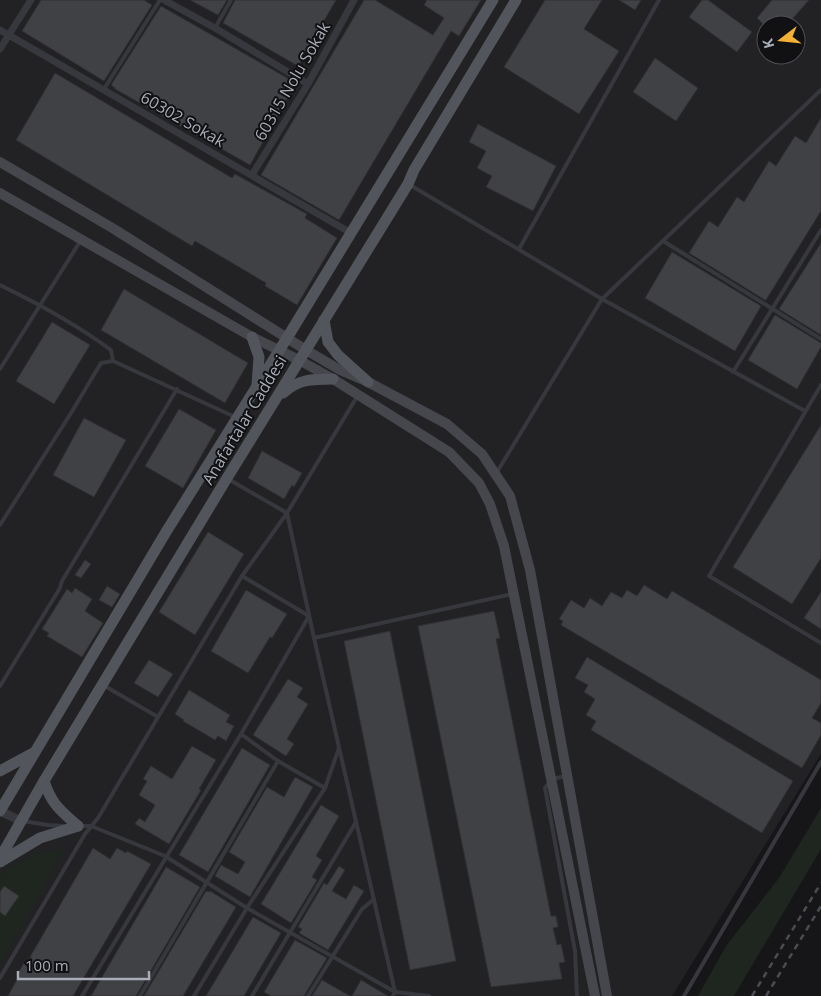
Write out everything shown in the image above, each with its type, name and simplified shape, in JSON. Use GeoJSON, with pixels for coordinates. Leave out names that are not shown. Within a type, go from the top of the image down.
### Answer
{"type":"FeatureCollection","features":[{"type":"Feature","properties":{"kind":"main road","name":"Anafartalar Caddesi"},"geometry":{"type":"LineString","coordinates":[[0,811],[166,532],[238,418],[493,0]]}},
{"type":"Feature","properties":{"kind":"main road","name":"Anafartalar Caddesi"},"geometry":{"type":"LineString","coordinates":[[0,858],[44,781],[227,478],[408,184],[414,170],[516,0]]}},
{"type":"Feature","properties":{"kind":"main road"},"geometry":{"type":"LineString","coordinates":[[0,162],[114,229],[340,370],[368,382],[447,424],[482,454],[510,496],[530,570],[566,776],[593,954],[596,996]]}},
{"type":"Feature","properties":{"kind":"main road"},"geometry":{"type":"LineString","coordinates":[[0,193],[252,337],[299,360],[359,394],[449,452],[479,483],[490,504],[504,546],[552,779],[593,954],[606,996]]}},
{"type":"Feature","properties":{"kind":"main road"},"geometry":{"type":"LineString","coordinates":[[324,320],[328,342],[338,355],[368,382]]}},
{"type":"Feature","properties":{"kind":"main road"},"geometry":{"type":"LineString","coordinates":[[252,337],[259,357],[257,386]]}},
{"type":"Feature","properties":{"kind":"main road"},"geometry":{"type":"LineString","coordinates":[[274,401],[292,385],[305,380],[333,379]]}},
{"type":"Feature","properties":{"kind":"main road"},"geometry":{"type":"LineString","coordinates":[[0,771],[35,752]]}},
{"type":"Feature","properties":{"kind":"main road"},"geometry":{"type":"LineString","coordinates":[[44,781],[49,797],[59,810],[81,830]]}},
{"type":"Feature","properties":{"kind":"main road"},"geometry":{"type":"LineString","coordinates":[[0,862],[40,838],[81,830]]}},
{"type":"Feature","properties":{"kind":"street"},"geometry":{"type":"LineString","coordinates":[[0,49],[31,0]]}},
{"type":"Feature","properties":{"kind":"street"},"geometry":{"type":"LineString","coordinates":[[164,0],[215,28],[308,84]]}},
{"type":"Feature","properties":{"kind":"street","name":"60315 Nolu Sokak"},"geometry":{"type":"LineString","coordinates":[[252,175],[308,84],[354,0]]}},
{"type":"Feature","properties":{"kind":"street","name":"60302 Sokak"},"geometry":{"type":"LineString","coordinates":[[0,30],[351,233]]}},
{"type":"Feature","properties":{"kind":"street"},"geometry":{"type":"LineString","coordinates":[[0,811],[21,821]]}},
{"type":"Feature","properties":{"kind":"lane"},"geometry":{"type":"LineString","coordinates":[[104,90],[160,0]]}},
{"type":"Feature","properties":{"kind":"lane"},"geometry":{"type":"LineString","coordinates":[[215,28],[231,0]]}},
{"type":"Feature","properties":{"kind":"lane"},"geometry":{"type":"LineString","coordinates":[[519,249],[659,0]]}},
{"type":"Feature","properties":{"kind":"lane"},"geometry":{"type":"LineString","coordinates":[[496,474],[602,299],[821,90]]}},
{"type":"Feature","properties":{"kind":"lane"},"geometry":{"type":"LineString","coordinates":[[408,184],[602,299],[804,411]]}},
{"type":"Feature","properties":{"kind":"lane"},"geometry":{"type":"LineString","coordinates":[[733,372],[821,230]]}},
{"type":"Feature","properties":{"kind":"lane"},"geometry":{"type":"LineString","coordinates":[[0,369],[81,240]]}},
{"type":"Feature","properties":{"kind":"lane"},"geometry":{"type":"LineString","coordinates":[[662,241],[821,338]]}},
{"type":"Feature","properties":{"kind":"lane"},"geometry":{"type":"LineString","coordinates":[[0,285],[40,305],[94,338],[111,350],[113,361]]}},
{"type":"Feature","properties":{"kind":"lane"},"geometry":{"type":"LineString","coordinates":[[0,525],[71,413],[100,363],[113,361],[238,418]]}},
{"type":"Feature","properties":{"kind":"lane"},"geometry":{"type":"LineString","coordinates":[[821,385],[804,411],[709,576],[821,643]]}},
{"type":"Feature","properties":{"kind":"lane"},"geometry":{"type":"LineString","coordinates":[[0,686],[177,389]]}},
{"type":"Feature","properties":{"kind":"lane"},"geometry":{"type":"LineString","coordinates":[[21,821],[81,830],[91,826],[98,818],[242,576],[287,513],[359,394]]}},
{"type":"Feature","properties":{"kind":"lane"},"geometry":{"type":"LineString","coordinates":[[227,478],[287,513],[394,994]]}},
{"type":"Feature","properties":{"kind":"lane"},"geometry":{"type":"LineString","coordinates":[[242,576],[309,616]]}},
{"type":"Feature","properties":{"kind":"lane"},"geometry":{"type":"LineString","coordinates":[[314,638],[514,594]]}},
{"type":"Feature","properties":{"kind":"lane"},"geometry":{"type":"LineString","coordinates":[[82,996],[165,856],[241,734],[309,616]]}},
{"type":"Feature","properties":{"kind":"lane"},"geometry":{"type":"LineString","coordinates":[[103,685],[158,716]]}},
{"type":"Feature","properties":{"kind":"lane"},"geometry":{"type":"LineString","coordinates":[[241,734],[278,761],[325,788]]}},
{"type":"Feature","properties":{"kind":"lane"},"geometry":{"type":"LineString","coordinates":[[194,996],[247,908],[325,788],[339,747]]}},
{"type":"Feature","properties":{"kind":"lane"},"geometry":{"type":"LineString","coordinates":[[140,996],[278,761]]}},
{"type":"Feature","properties":{"kind":"lane"},"geometry":{"type":"LineString","coordinates":[[684,996],[821,762]]}},
{"type":"Feature","properties":{"kind":"lane"},"geometry":{"type":"LineString","coordinates":[[566,776],[552,779],[545,788],[574,951],[578,996]]}},
{"type":"Feature","properties":{"kind":"lane"},"geometry":{"type":"LineString","coordinates":[[252,996],[356,822]]}},
{"type":"Feature","properties":{"kind":"lane"},"geometry":{"type":"LineString","coordinates":[[0,978],[81,830],[91,826],[165,856],[247,908],[394,994],[429,996]]}},
{"type":"Feature","properties":{"kind":"lane"},"geometry":{"type":"LineString","coordinates":[[308,996],[362,909],[374,899]]}},
{"type":"Feature","properties":{"kind":"shaded area"},"geometry":{"type":"Polygon","coordinates":[[[0,0],[821,0],[821,754],[672,996],[0,996],[0,0]]]}},
{"type":"Feature","properties":{"kind":"shaded area"},"geometry":{"type":"Polygon","coordinates":[[[821,808],[821,849],[734,996],[698,996],[726,946],[779,878],[821,808]]]}},
{"type":"Feature","properties":{"kind":"shaded area"},"geometry":{"type":"Polygon","coordinates":[[[65,848],[0,964],[0,877],[9,868],[36,853],[65,848]]]}},
{"type":"Feature","properties":{"kind":"building"},"geometry":{"type":"Polygon","coordinates":[[[41,0],[144,0],[152,5],[104,81],[22,31],[41,0]]]}},
{"type":"Feature","properties":{"kind":"building"},"geometry":{"type":"Polygon","coordinates":[[[190,0],[227,0],[218,15],[190,0]]]}},
{"type":"Feature","properties":{"kind":"building"},"geometry":{"type":"Polygon","coordinates":[[[235,0],[336,0],[298,66],[223,23],[235,0]]]}},
{"type":"Feature","properties":{"kind":"building"},"geometry":{"type":"Polygon","coordinates":[[[364,0],[375,0],[433,35],[444,18],[424,5],[427,0],[481,0],[459,36],[451,31],[339,220],[261,175],[364,0]]]}},
{"type":"Feature","properties":{"kind":"building"},"geometry":{"type":"Polygon","coordinates":[[[545,0],[602,0],[584,29],[619,51],[579,114],[504,67],[545,0]]]}},
{"type":"Feature","properties":{"kind":"building"},"geometry":{"type":"Polygon","coordinates":[[[619,0],[641,0],[635,10],[619,0]]]}},
{"type":"Feature","properties":{"kind":"building"},"geometry":{"type":"Polygon","coordinates":[[[702,0],[708,0],[752,32],[737,52],[689,17],[702,0]]]}},
{"type":"Feature","properties":{"kind":"building"},"geometry":{"type":"Polygon","coordinates":[[[772,0],[809,0],[796,15],[760,15],[772,0]]]}},
{"type":"Feature","properties":{"kind":"building"},"geometry":{"type":"Polygon","coordinates":[[[161,6],[296,83],[250,165],[111,85],[161,6]]]}},
{"type":"Feature","properties":{"kind":"building"},"geometry":{"type":"Polygon","coordinates":[[[655,58],[698,88],[676,121],[633,92],[655,58]]]}},
{"type":"Feature","properties":{"kind":"building"},"geometry":{"type":"Polygon","coordinates":[[[55,73],[232,178],[235,174],[307,214],[305,218],[337,238],[297,305],[265,286],[266,283],[195,241],[192,246],[16,140],[55,73]]]}},
{"type":"Feature","properties":{"kind":"building"},"geometry":{"type":"Polygon","coordinates":[[[821,118],[821,211],[765,300],[689,253],[709,221],[718,227],[737,197],[744,202],[769,161],[776,166],[795,136],[806,143],[821,118]]]}},
{"type":"Feature","properties":{"kind":"building"},"geometry":{"type":"Polygon","coordinates":[[[478,124],[556,166],[533,211],[486,187],[492,176],[477,168],[486,151],[469,142],[478,124]]]}},
{"type":"Feature","properties":{"kind":"building"},"geometry":{"type":"Polygon","coordinates":[[[821,243],[821,335],[779,309],[821,243]]]}},
{"type":"Feature","properties":{"kind":"building"},"geometry":{"type":"Polygon","coordinates":[[[672,252],[761,306],[735,351],[645,298],[672,252]]]}},
{"type":"Feature","properties":{"kind":"building"},"geometry":{"type":"Polygon","coordinates":[[[124,289],[248,363],[225,403],[101,330],[124,289]]]}},
{"type":"Feature","properties":{"kind":"building"},"geometry":{"type":"Polygon","coordinates":[[[775,315],[821,343],[821,347],[797,389],[748,360],[775,315]]]}},
{"type":"Feature","properties":{"kind":"building"},"geometry":{"type":"Polygon","coordinates":[[[52,322],[90,345],[54,404],[16,381],[52,322]]]}},
{"type":"Feature","properties":{"kind":"building"},"geometry":{"type":"Polygon","coordinates":[[[179,409],[216,430],[183,488],[145,466],[179,409]]]}},
{"type":"Feature","properties":{"kind":"building"},"geometry":{"type":"Polygon","coordinates":[[[84,418],[126,440],[94,497],[53,475],[84,418]]]}},
{"type":"Feature","properties":{"kind":"building"},"geometry":{"type":"Polygon","coordinates":[[[821,425],[821,558],[792,604],[733,567],[821,425]]]}},
{"type":"Feature","properties":{"kind":"building"},"geometry":{"type":"Polygon","coordinates":[[[262,451],[302,473],[284,499],[248,478],[262,451]]]}},
{"type":"Feature","properties":{"kind":"building"},"geometry":{"type":"Polygon","coordinates":[[[208,532],[244,554],[195,635],[159,612],[208,532]]]}},
{"type":"Feature","properties":{"kind":"building"},"geometry":{"type":"Polygon","coordinates":[[[85,560],[91,564],[81,578],[75,575],[85,560]]]}},
{"type":"Feature","properties":{"kind":"building"},"geometry":{"type":"Polygon","coordinates":[[[644,585],[667,599],[672,591],[821,680],[821,703],[812,718],[821,723],[821,735],[802,768],[561,625],[563,621],[559,619],[571,600],[584,608],[590,598],[602,606],[611,592],[622,598],[627,590],[637,596],[644,585]]]}},
{"type":"Feature","properties":{"kind":"building"},"geometry":{"type":"Polygon","coordinates":[[[107,586],[120,594],[112,607],[99,600],[107,586]]]}},
{"type":"Feature","properties":{"kind":"building"},"geometry":{"type":"Polygon","coordinates":[[[75,588],[92,599],[85,611],[103,623],[82,657],[47,636],[49,633],[42,629],[67,589],[72,593],[75,588]]]}},
{"type":"Feature","properties":{"kind":"building"},"geometry":{"type":"Polygon","coordinates":[[[246,590],[287,614],[248,673],[211,651],[246,590]]]}},
{"type":"Feature","properties":{"kind":"building"},"geometry":{"type":"Polygon","coordinates":[[[821,592],[821,629],[804,618],[821,592]]]}},
{"type":"Feature","properties":{"kind":"building"},"geometry":{"type":"Polygon","coordinates":[[[494,611],[500,638],[496,639],[551,916],[556,916],[558,927],[553,928],[557,945],[561,944],[565,962],[559,963],[562,979],[491,987],[418,626],[494,611]]]}},
{"type":"Feature","properties":{"kind":"building"},"geometry":{"type":"Polygon","coordinates":[[[390,631],[456,961],[410,970],[344,641],[390,631]]]}},
{"type":"Feature","properties":{"kind":"building"},"geometry":{"type":"Polygon","coordinates":[[[587,657],[793,781],[762,833],[591,730],[596,721],[586,715],[595,699],[584,692],[588,685],[575,678],[587,657]]]}},
{"type":"Feature","properties":{"kind":"building"},"geometry":{"type":"Polygon","coordinates":[[[149,660],[173,674],[158,697],[134,683],[149,660]]]}},
{"type":"Feature","properties":{"kind":"building"},"geometry":{"type":"Polygon","coordinates":[[[288,679],[303,688],[297,697],[308,704],[287,739],[294,744],[286,756],[253,735],[288,679]]]}},
{"type":"Feature","properties":{"kind":"building"},"geometry":{"type":"Polygon","coordinates":[[[189,690],[230,715],[226,722],[234,726],[226,741],[218,736],[215,740],[183,721],[175,714],[189,690]]]}},
{"type":"Feature","properties":{"kind":"building"},"geometry":{"type":"Polygon","coordinates":[[[192,746],[216,760],[199,789],[201,790],[169,844],[135,824],[139,818],[145,822],[155,805],[139,795],[147,781],[143,779],[151,766],[172,779],[192,746]]]}},
{"type":"Feature","properties":{"kind":"building"},"geometry":{"type":"Polygon","coordinates":[[[242,748],[270,765],[208,872],[179,855],[242,748]]]}},
{"type":"Feature","properties":{"kind":"building"},"geometry":{"type":"Polygon","coordinates":[[[295,777],[313,787],[250,897],[215,876],[221,865],[238,874],[245,862],[229,852],[267,787],[284,797],[295,777]]]}},
{"type":"Feature","properties":{"kind":"building"},"geometry":{"type":"Polygon","coordinates":[[[321,805],[339,816],[316,856],[322,860],[312,877],[317,880],[291,923],[261,904],[321,805]]]}},
{"type":"Feature","properties":{"kind":"building"},"geometry":{"type":"Polygon","coordinates":[[[93,848],[110,859],[117,848],[126,853],[127,851],[151,864],[73,996],[8,996],[20,974],[18,973],[24,963],[26,964],[93,848]]]}},
{"type":"Feature","properties":{"kind":"building"},"geometry":{"type":"Polygon","coordinates":[[[339,866],[345,870],[332,891],[346,899],[354,885],[364,891],[328,950],[299,933],[302,929],[298,927],[324,883],[327,885],[339,866]]]}},
{"type":"Feature","properties":{"kind":"building"},"geometry":{"type":"Polygon","coordinates":[[[166,867],[200,887],[136,996],[91,996],[166,867]]]}},
{"type":"Feature","properties":{"kind":"building"},"geometry":{"type":"Polygon","coordinates":[[[4,886],[19,896],[5,916],[0,912],[0,892],[4,886]]]}},
{"type":"Feature","properties":{"kind":"building"},"geometry":{"type":"Polygon","coordinates":[[[206,891],[210,891],[236,907],[183,996],[144,996],[206,891]]]}},
{"type":"Feature","properties":{"kind":"building"},"geometry":{"type":"Polygon","coordinates":[[[253,917],[281,933],[244,996],[206,996],[253,917]]]}},
{"type":"Feature","properties":{"kind":"building"},"geometry":{"type":"Polygon","coordinates":[[[295,940],[327,958],[304,996],[271,996],[264,992],[295,940]]]}},
{"type":"Feature","properties":{"kind":"building"},"geometry":{"type":"Polygon","coordinates":[[[322,980],[350,996],[312,996],[322,980]]]}},
{"type":"Feature","properties":{"kind":"building"},"geometry":{"type":"Polygon","coordinates":[[[361,980],[388,996],[352,996],[361,980]]]}},
{"type":"Feature","properties":{"kind":"railway"},"geometry":{"type":"LineString","coordinates":[[752,996],[821,883]]}},
{"type":"Feature","properties":{"kind":"railway"},"geometry":{"type":"LineString","coordinates":[[766,996],[821,906]]}}]}
